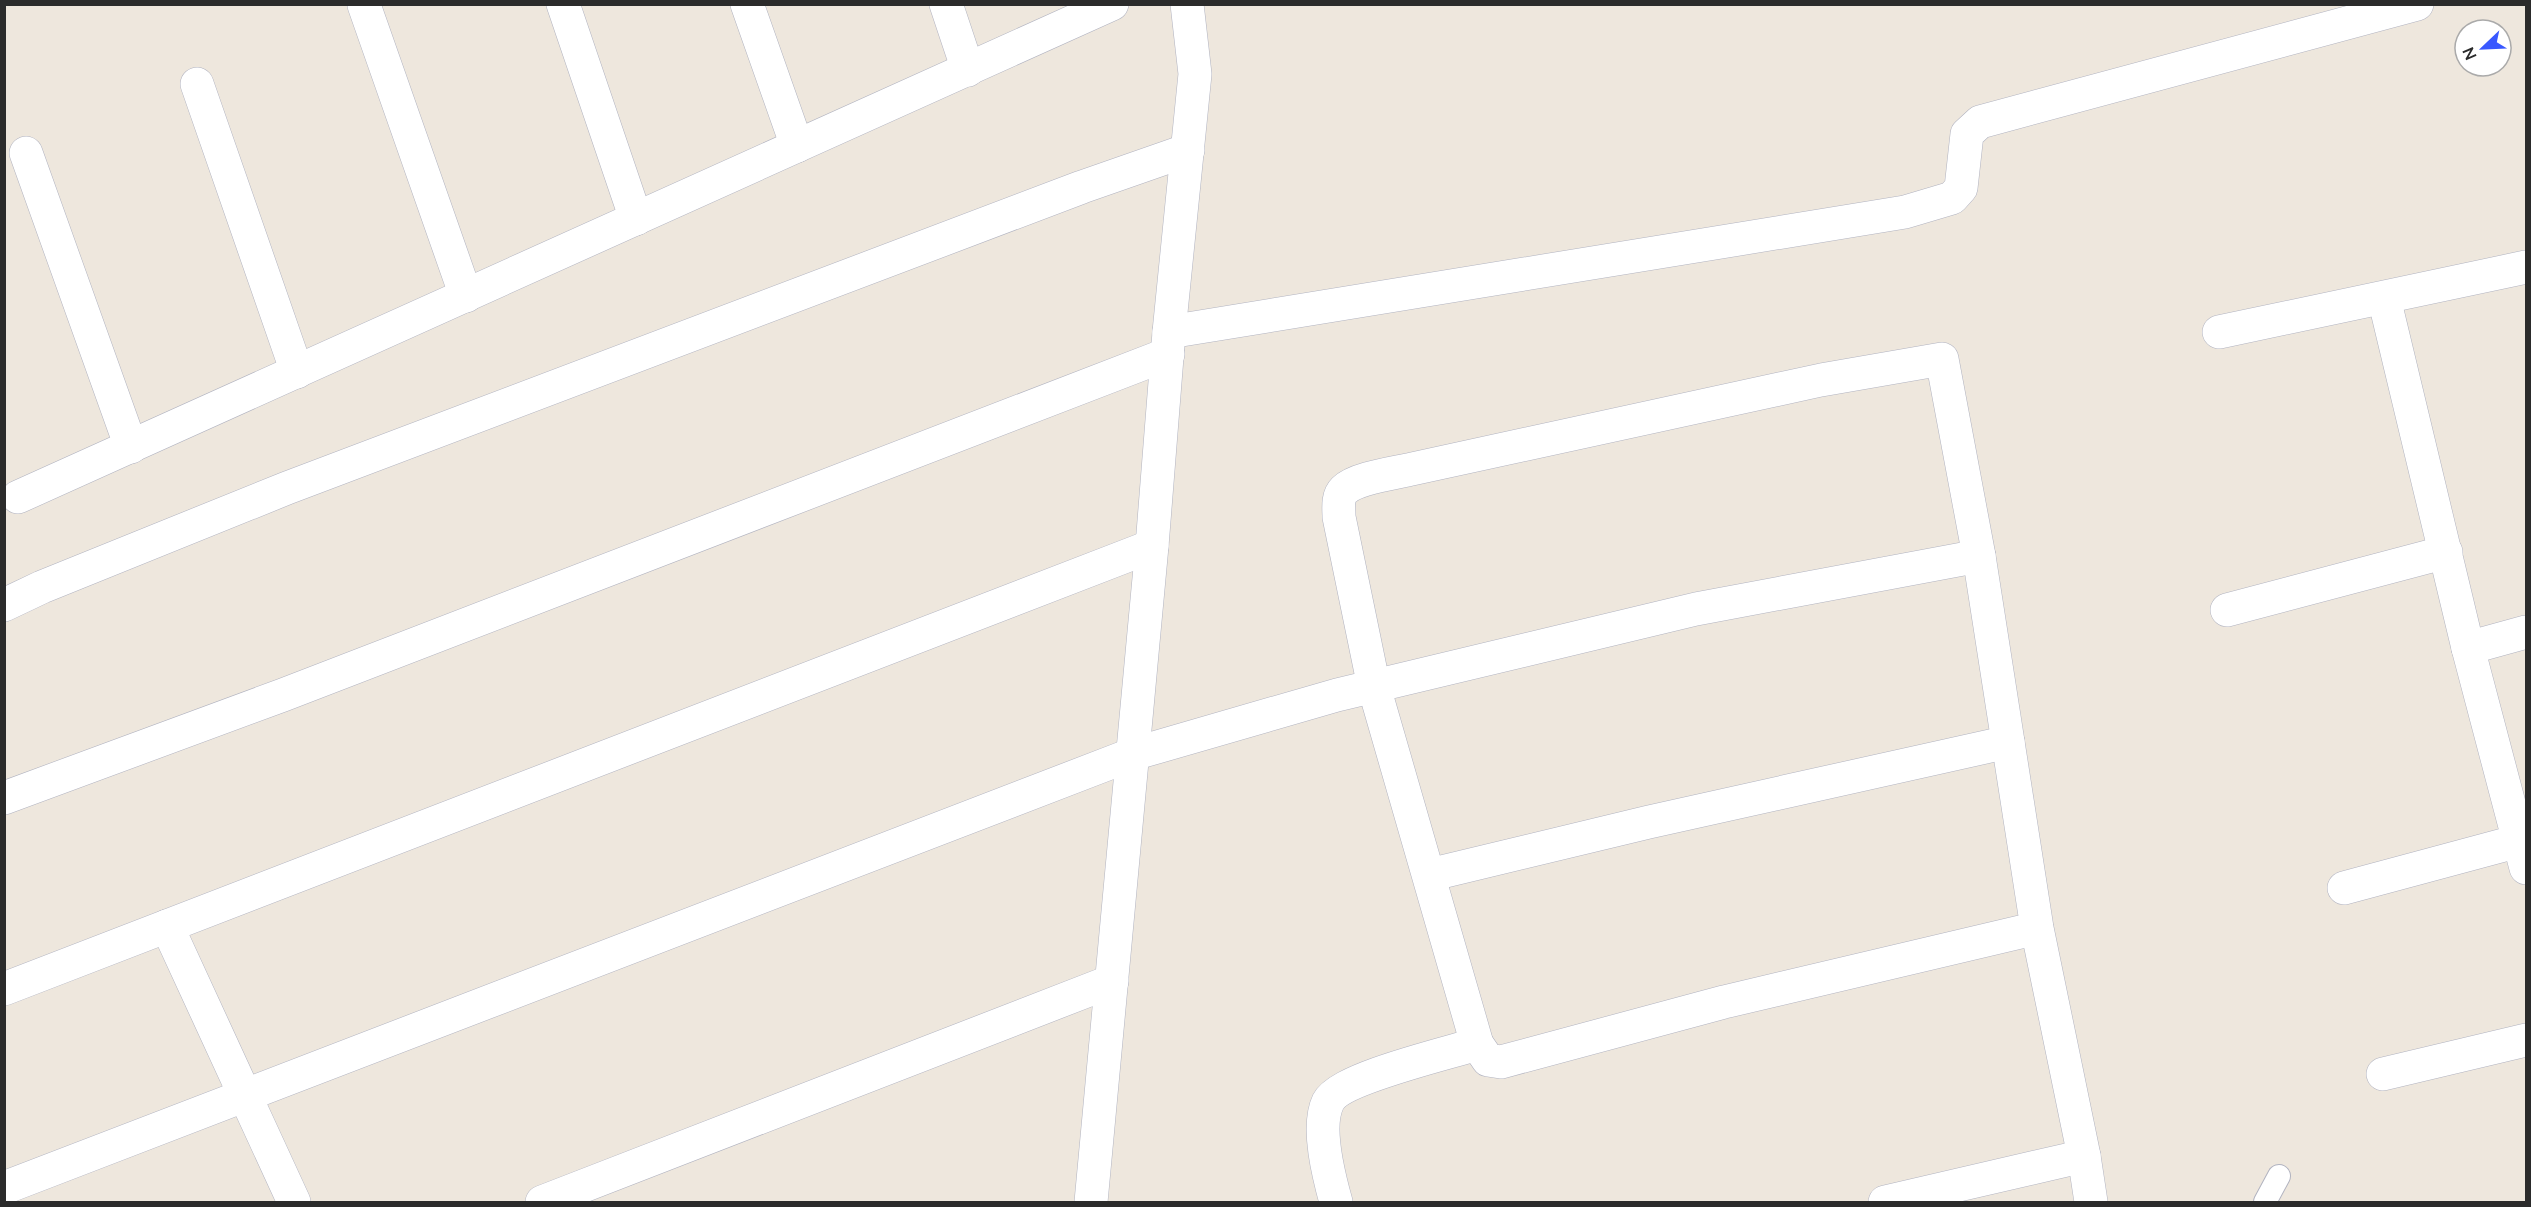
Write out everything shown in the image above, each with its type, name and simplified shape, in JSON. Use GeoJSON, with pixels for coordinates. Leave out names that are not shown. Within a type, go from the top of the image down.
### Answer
{"type":"FeatureCollection","features":[{"type":"Feature","properties":{"kind":"street"},"geometry":{"type":"LineString","coordinates":[[563,4],[636,219]]}},
{"type":"Feature","properties":{"kind":"street"},"geometry":{"type":"LineString","coordinates":[[747,4],[798,146]]}},
{"type":"Feature","properties":{"kind":"street"},"geometry":{"type":"LineString","coordinates":[[946,4],[968,70]]}},
{"type":"Feature","properties":{"kind":"street"},"geometry":{"type":"LineString","coordinates":[[18,497],[1112,4]]}},
{"type":"Feature","properties":{"kind":"street"},"geometry":{"type":"LineString","coordinates":[[1091,1203],[1152,546],[1168,343],[1196,74],[1187,4]]}},
{"type":"Feature","properties":{"kind":"street"},"geometry":{"type":"LineString","coordinates":[[4,798],[283,695],[1168,343],[1893,214],[1936,204],[1952,198],[1961,188],[1967,134],[1980,122],[2417,4]]}},
{"type":"Feature","properties":{"kind":"street"},"geometry":{"type":"LineString","coordinates":[[364,5],[466,296]]}},
{"type":"Feature","properties":{"kind":"street"},"geometry":{"type":"LineString","coordinates":[[197,84],[297,372]]}},
{"type":"Feature","properties":{"kind":"street"},"geometry":{"type":"LineString","coordinates":[[4,605],[42,587],[287,488],[1082,187],[1188,150]]}},
{"type":"Feature","properties":{"kind":"street"},"geometry":{"type":"LineString","coordinates":[[26,153],[131,447]]}},
{"type":"Feature","properties":{"kind":"street"},"geometry":{"type":"LineString","coordinates":[[2219,332],[2526,267]]}},
{"type":"Feature","properties":{"kind":"street"},"geometry":{"type":"LineString","coordinates":[[2344,888],[2524,849],[2468,648],[2384,298]]}},
{"type":"Feature","properties":{"kind":"street"},"geometry":{"type":"LineString","coordinates":[[2037,928],[1724,1002],[1501,1062],[1488,1060],[1477,1044],[1374,687],[1339,517],[1339,500],[1344,490],[1358,483],[1412,469],[1821,380],[1942,359],[1979,556],[2037,928],[2084,1156],[2091,1203]]}},
{"type":"Feature","properties":{"kind":"street"},"geometry":{"type":"LineString","coordinates":[[4,989],[1152,546]]}},
{"type":"Feature","properties":{"kind":"street"},"geometry":{"type":"LineString","coordinates":[[2227,610],[2446,552]]}},
{"type":"Feature","properties":{"kind":"street"},"geometry":{"type":"LineString","coordinates":[[4,1188],[1133,754],[1337,695],[1696,609],[1979,556]]}},
{"type":"Feature","properties":{"kind":"street"},"geometry":{"type":"LineString","coordinates":[[2468,648],[2526,632]]}},
{"type":"Feature","properties":{"kind":"street"},"geometry":{"type":"LineString","coordinates":[[1429,875],[1649,822],[2008,742]]}},
{"type":"Feature","properties":{"kind":"street"},"geometry":{"type":"LineString","coordinates":[[167,926],[294,1203]]}},
{"type":"Feature","properties":{"kind":"street"},"geometry":{"type":"LineString","coordinates":[[542,1203],[1112,981]]}},
{"type":"Feature","properties":{"kind":"street"},"geometry":{"type":"LineString","coordinates":[[2383,1074],[2526,1040]]}},
{"type":"Feature","properties":{"kind":"street"},"geometry":{"type":"LineString","coordinates":[[1336,1203],[1330,1180],[1323,1129],[1328,1102],[1340,1090],[1366,1078],[1477,1044]]}},
{"type":"Feature","properties":{"kind":"street"},"geometry":{"type":"LineString","coordinates":[[1885,1203],[2004,1173],[2084,1156]]}},
{"type":"Feature","properties":{"kind":"lane"},"geometry":{"type":"LineString","coordinates":[[2265,1203],[2279,1176]]}}]}
